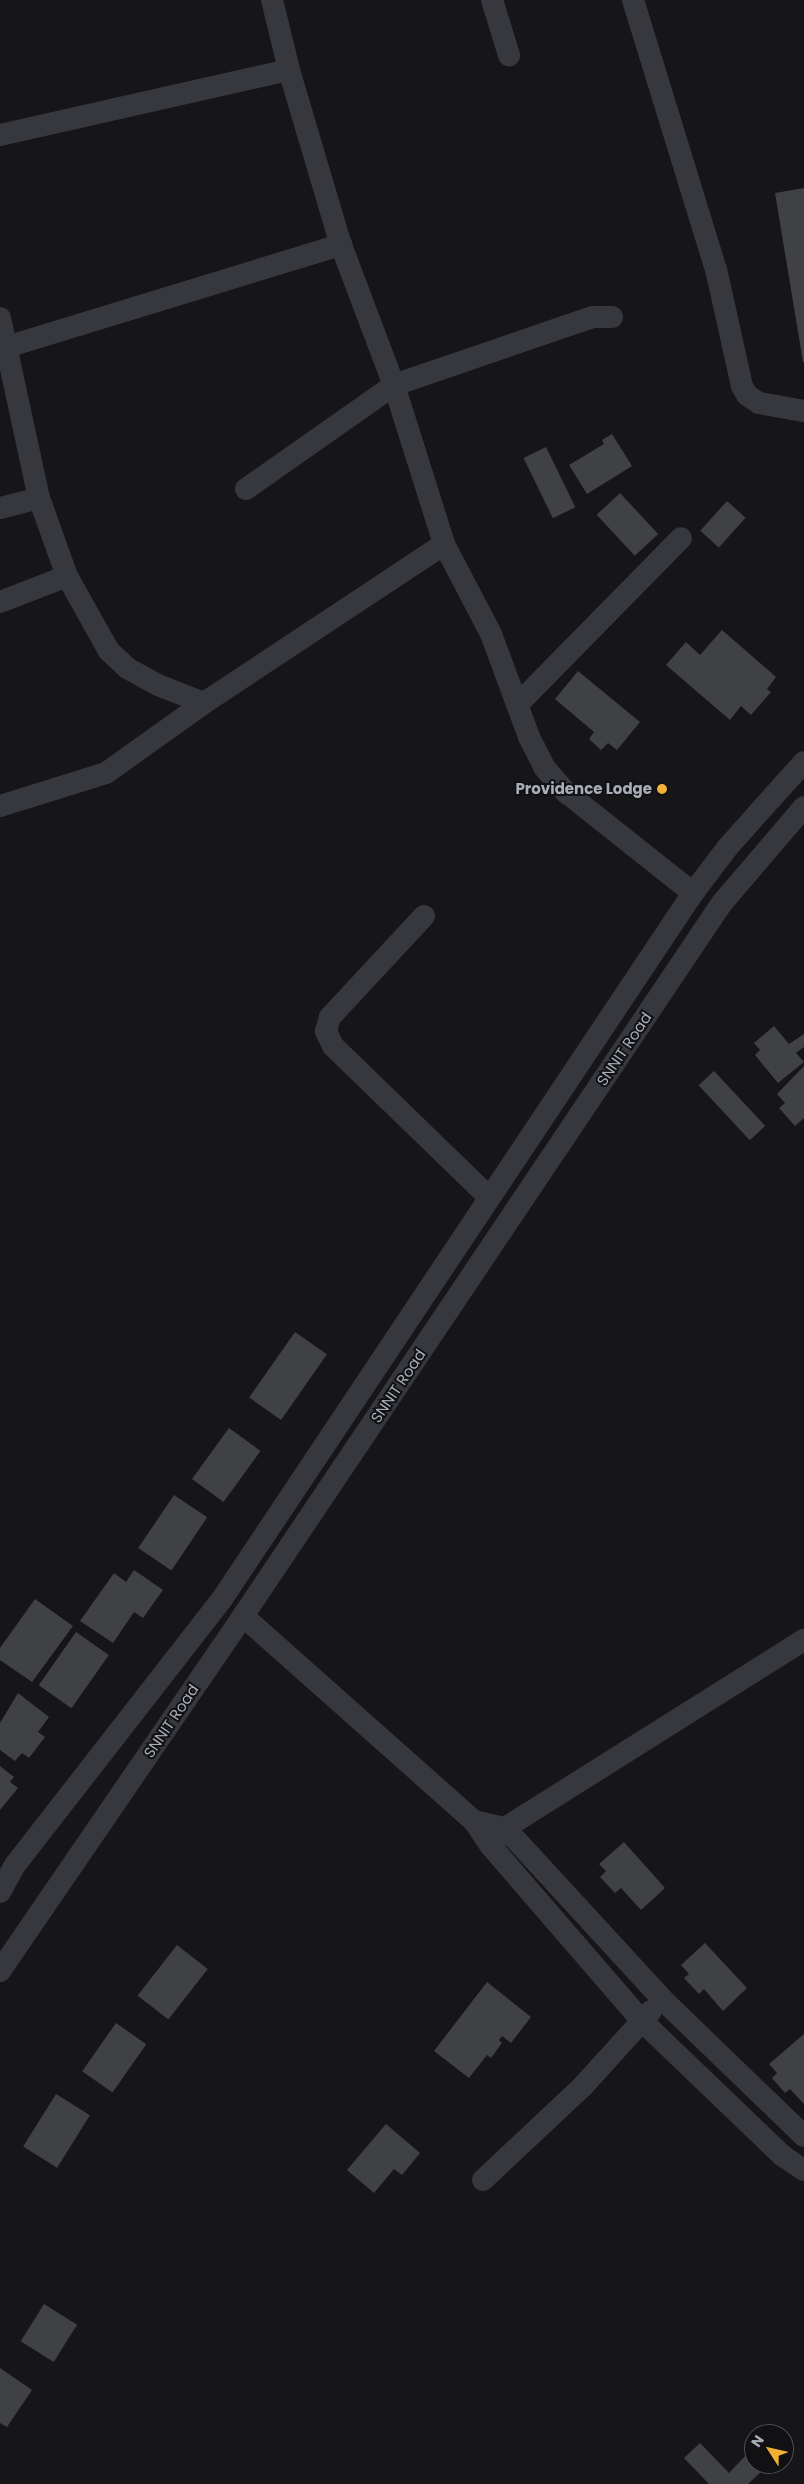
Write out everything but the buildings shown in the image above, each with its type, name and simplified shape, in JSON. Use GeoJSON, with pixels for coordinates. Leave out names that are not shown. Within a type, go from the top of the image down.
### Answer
{"type":"FeatureCollection","features":[{"type":"Feature","properties":{"kind":"street"},"geometry":{"type":"LineString","coordinates":[[272,0],[289,70],[342,245],[394,385],[444,544],[492,634],[519,704],[529,737],[544,767],[567,793],[693,893]]}},
{"type":"Feature","properties":{"kind":"street"},"geometry":{"type":"LineString","coordinates":[[492,0],[509,55]]}},
{"type":"Feature","properties":{"kind":"street"},"geometry":{"type":"LineString","coordinates":[[633,0],[716,268],[742,386],[747,396],[759,402],[804,411]]}},
{"type":"Feature","properties":{"kind":"street"},"geometry":{"type":"LineString","coordinates":[[0,135],[289,70]]}},
{"type":"Feature","properties":{"kind":"street"},"geometry":{"type":"LineString","coordinates":[[2,348],[342,245]]}},
{"type":"Feature","properties":{"kind":"street"},"geometry":{"type":"LineString","coordinates":[[246,489],[394,385],[592,317],[612,317]]}},
{"type":"Feature","properties":{"kind":"street"},"geometry":{"type":"LineString","coordinates":[[0,318],[2,348],[39,498],[67,576],[109,650],[127,668],[158,685],[204,703]]}},
{"type":"Feature","properties":{"kind":"street"},"geometry":{"type":"LineString","coordinates":[[0,508],[39,498]]}},
{"type":"Feature","properties":{"kind":"street"},"geometry":{"type":"LineString","coordinates":[[519,704],[682,538]]}},
{"type":"Feature","properties":{"kind":"street"},"geometry":{"type":"LineString","coordinates":[[0,806],[106,773],[204,703],[444,544]]}},
{"type":"Feature","properties":{"kind":"street"},"geometry":{"type":"LineString","coordinates":[[0,602],[67,576]]}},
{"type":"Feature","properties":{"kind":"street","name":"SNNIT Road"},"geometry":{"type":"LineString","coordinates":[[0,1892],[8,1860],[222,1599],[488,1196],[693,893],[727,848],[804,762]]}},
{"type":"Feature","properties":{"kind":"street","name":"SNNIT Road"},"geometry":{"type":"LineString","coordinates":[[0,1971],[243,1616],[722,903],[804,807]]}},
{"type":"Feature","properties":{"kind":"street"},"geometry":{"type":"LineString","coordinates":[[424,916],[330,1017],[326,1031],[333,1046],[488,1196]]}},
{"type":"Feature","properties":{"kind":"street"},"geometry":{"type":"LineString","coordinates":[[433,1280],[458,1296]]}},
{"type":"Feature","properties":{"kind":"street"},"geometry":{"type":"LineString","coordinates":[[404,1324],[428,1341]]}},
{"type":"Feature","properties":{"kind":"street"},"geometry":{"type":"LineString","coordinates":[[243,1616],[474,1821],[490,1846],[642,2021],[783,2156],[804,2170]]}},
{"type":"Feature","properties":{"kind":"street"},"geometry":{"type":"LineString","coordinates":[[490,1846],[505,1828],[804,1640]]}},
{"type":"Feature","properties":{"kind":"street"},"geometry":{"type":"LineString","coordinates":[[474,1821],[505,1828],[662,1999],[804,2136]]}},
{"type":"Feature","properties":{"kind":"street"},"geometry":{"type":"LineString","coordinates":[[483,2180],[583,2086],[662,1999]]}},
{"type":"Feature","properties":{"kind":"place","name":"Providence Lodge"},"geometry":{"type":"Point","coordinates":[662,789]}}]}
